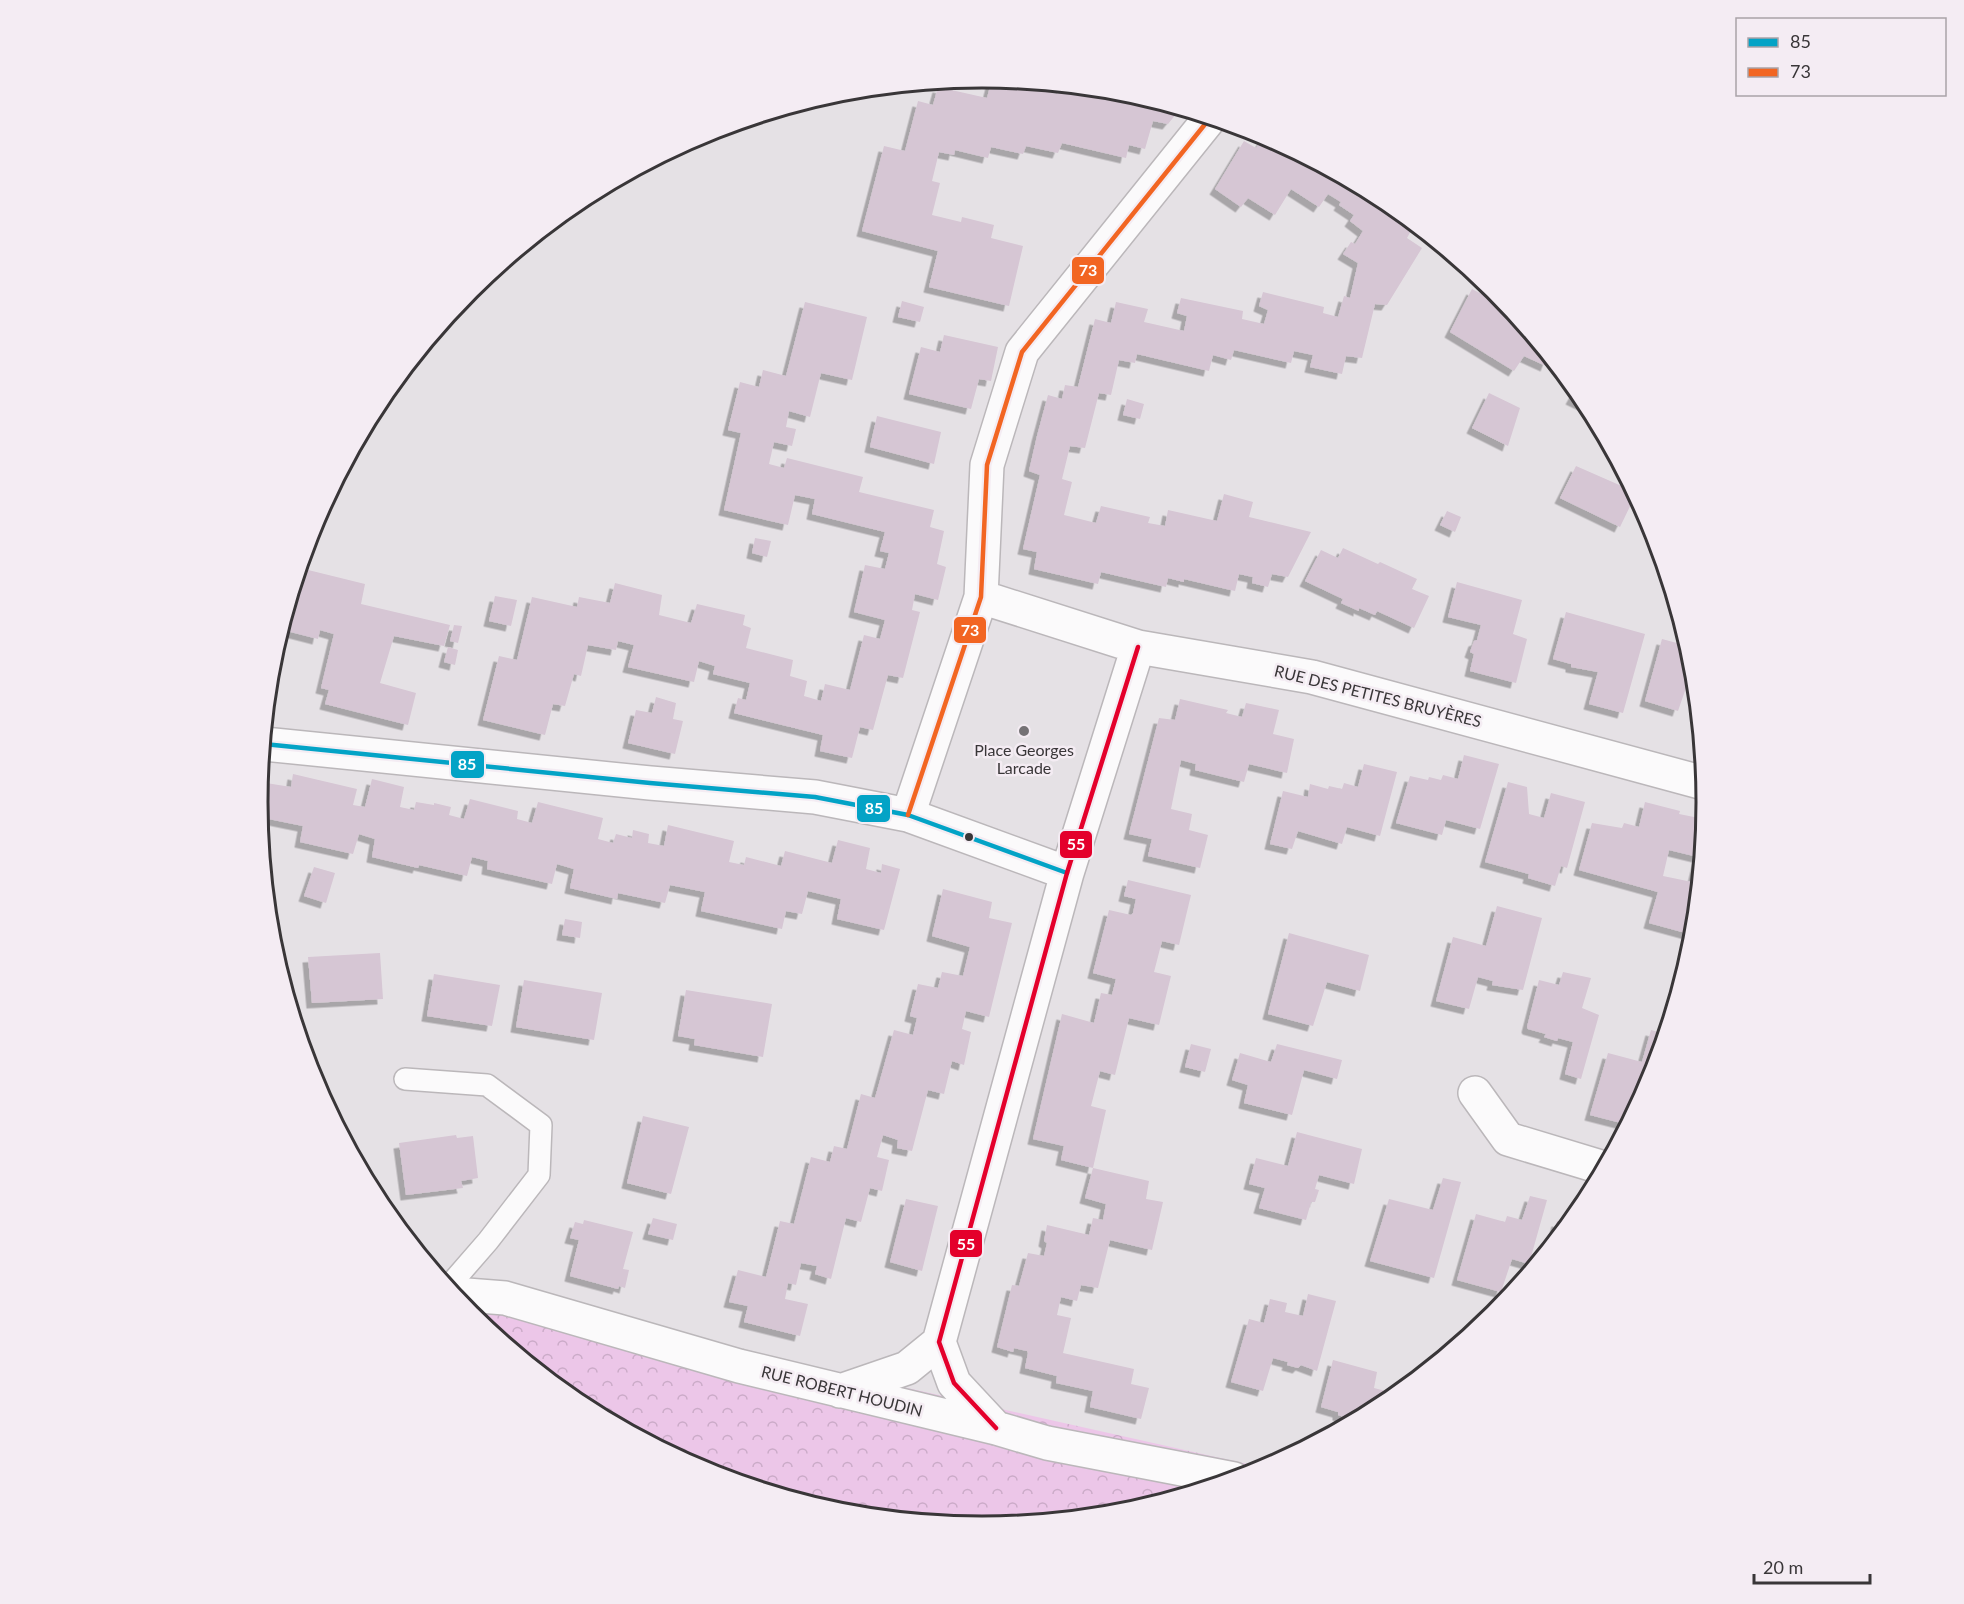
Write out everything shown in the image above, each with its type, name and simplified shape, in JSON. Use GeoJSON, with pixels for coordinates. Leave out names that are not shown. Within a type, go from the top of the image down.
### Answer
{"type":"FeatureCollection","features":[{"type":"Feature","properties":{"kind":"street"},"geometry":{"type":"LineString","coordinates":[[908,815],[981,597],[987,465],[1022,352],[1205,124]]}},
{"type":"Feature","properties":{"kind":"street","name":"RUE DES PETITES BRUYÈRES"},"geometry":{"type":"LineString","coordinates":[[981,597],[1138,647],[1312,677],[1695,781]]}},
{"type":"Feature","properties":{"kind":"street"},"geometry":{"type":"LineString","coordinates":[[996,1428],[954,1383],[939,1342],[1067,873],[1138,647]]}},
{"type":"Feature","properties":{"kind":"street"},"geometry":{"type":"LineString","coordinates":[[271,745],[650,783],[815,797],[908,815],[1067,873]]}},
{"type":"Feature","properties":{"kind":"street"},"geometry":{"type":"LineString","coordinates":[[1475,1093],[1508,1139],[1596,1166]]}},
{"type":"Feature","properties":{"kind":"street","name":"RUE ROBERT HOUDIN"},"geometry":{"type":"LineString","coordinates":[[466,1295],[505,1298],[739,1366],[996,1428],[1047,1443],[1217,1476]]}},
{"type":"Feature","properties":{"kind":"street"},"geometry":{"type":"LineString","coordinates":[[840,1391],[907,1368],[939,1342]]}},
{"type":"Feature","properties":{"kind":"lane"},"geometry":{"type":"LineString","coordinates":[[405,1079],[487,1085],[541,1125],[539,1174],[488,1241],[453,1280]]}},
{"type":"Feature","properties":{"kind":"green space"},"geometry":{"type":"Polygon","coordinates":[[[460,1288],[1247,1464],[1211,1478],[1121,1502],[1029,1514],[982,1516],[935,1514],[843,1502],[753,1478],[666,1442],[625,1420],[548,1368],[477,1307],[460,1288]]]}},
{"type":"Feature","properties":{"kind":"building"},"geometry":{"type":"Polygon","coordinates":[[[990,88],[1029,90],[1121,102],[1175,115],[1168,124],[1153,121],[1145,149],[1129,145],[1126,158],[1062,143],[1058,153],[1026,146],[1023,154],[991,147],[988,158],[955,150],[954,155],[939,152],[932,181],[940,183],[932,215],[961,222],[962,217],[994,225],[991,238],[1023,246],[1009,306],[929,287],[938,251],[862,231],[884,146],[905,151],[918,101],[933,105],[937,90],[949,89],[987,98],[990,88]]]}},
{"type":"Feature","properties":{"kind":"building"},"geometry":{"type":"Polygon","coordinates":[[[1244,141],[1256,148],[1259,145],[1339,184],[1410,232],[1407,238],[1422,248],[1387,305],[1375,304],[1362,358],[1346,356],[1342,374],[1310,367],[1313,355],[1294,351],[1291,363],[1234,350],[1231,360],[1213,355],[1209,371],[1137,354],[1135,363],[1119,360],[1111,395],[1099,393],[1085,448],[1070,446],[1062,479],[1072,482],[1064,515],[1096,523],[1101,506],[1150,517],[1148,523],[1165,526],[1168,510],[1217,521],[1224,494],[1253,502],[1249,517],[1311,532],[1288,577],[1272,574],[1268,587],[1252,583],[1253,577],[1239,574],[1235,591],[1184,579],[1184,582],[1168,578],[1166,587],[1101,572],[1098,584],[1034,569],[1037,552],[1023,549],[1040,475],[1029,471],[1037,436],[1048,395],[1062,399],[1065,385],[1078,387],[1095,319],[1111,323],[1116,302],[1148,309],[1144,322],[1184,331],[1187,316],[1177,313],[1181,298],[1243,311],[1242,319],[1264,324],[1268,310],[1259,306],[1263,292],[1324,307],[1323,313],[1338,317],[1344,296],[1350,298],[1358,263],[1343,254],[1351,242],[1355,244],[1363,231],[1350,221],[1354,215],[1339,205],[1341,202],[1328,194],[1319,207],[1291,189],[1275,215],[1248,198],[1241,207],[1215,189],[1244,141]]]}},
{"type":"Feature","properties":{"kind":"building"},"geometry":{"type":"Polygon","coordinates":[[[1472,289],[1487,297],[1546,366],[1524,356],[1514,371],[1450,332],[1472,289]]]}},
{"type":"Feature","properties":{"kind":"building"},"geometry":{"type":"Polygon","coordinates":[[[902,301],[924,307],[920,322],[898,317],[902,301]]]}},
{"type":"Feature","properties":{"kind":"building"},"geometry":{"type":"Polygon","coordinates":[[[805,302],[867,317],[852,380],[821,373],[810,417],[789,411],[786,427],[796,429],[792,446],[774,442],[769,464],[784,468],[787,458],[863,477],[859,492],[934,510],[930,527],[944,531],[937,564],[946,567],[938,600],[915,594],[912,610],[920,612],[903,678],[888,675],[873,730],[860,727],[852,758],[820,751],[823,735],[734,713],[738,698],[746,700],[750,683],[713,674],[715,666],[699,661],[694,682],[628,667],[634,645],[618,641],[616,650],[588,645],[581,676],[574,674],[565,706],[553,704],[545,735],[483,720],[499,656],[517,660],[532,597],[577,607],[579,597],[610,603],[615,583],[662,595],[659,615],[691,623],[697,604],[745,615],[743,625],[751,628],[746,648],[793,660],[790,676],[807,681],[804,696],[821,701],[825,684],[850,690],[864,635],[880,639],[885,620],[854,612],[865,565],[885,569],[889,553],[880,551],[885,532],[812,514],[815,499],[795,495],[788,525],[724,510],[741,433],[728,430],[740,382],[759,387],[763,370],[786,376],[805,302]]]}},
{"type":"Feature","properties":{"kind":"building"},"geometry":{"type":"Polygon","coordinates":[[[944,335],[998,347],[991,381],[979,379],[971,409],[909,394],[921,347],[940,352],[944,335]]]}},
{"type":"Feature","properties":{"kind":"building"},"geometry":{"type":"Polygon","coordinates":[[[1489,393],[1520,408],[1508,446],[1472,428],[1489,393]]]}},
{"type":"Feature","properties":{"kind":"building"},"geometry":{"type":"Polygon","coordinates":[[[1127,399],[1144,404],[1140,419],[1123,415],[1127,399]]]}},
{"type":"Feature","properties":{"kind":"building"},"geometry":{"type":"Polygon","coordinates":[[[877,416],[941,432],[934,464],[870,447],[877,416]]]}},
{"type":"Feature","properties":{"kind":"building"},"geometry":{"type":"Polygon","coordinates":[[[1576,466],[1622,486],[1631,505],[1620,527],[1560,498],[1576,466]]]}},
{"type":"Feature","properties":{"kind":"building"},"geometry":{"type":"Polygon","coordinates":[[[1447,511],[1461,517],[1455,532],[1440,525],[1447,511]]]}},
{"type":"Feature","properties":{"kind":"building"},"geometry":{"type":"Polygon","coordinates":[[[755,538],[771,541],[767,557],[752,553],[755,538]]]}},
{"type":"Feature","properties":{"kind":"building"},"geometry":{"type":"Polygon","coordinates":[[[1343,548],[1417,579],[1412,589],[1429,596],[1414,628],[1377,611],[1375,615],[1359,608],[1359,611],[1341,603],[1343,599],[1305,581],[1321,550],[1338,558],[1343,548]]]}},
{"type":"Feature","properties":{"kind":"building"},"geometry":{"type":"Polygon","coordinates":[[[307,570],[365,584],[361,604],[450,625],[444,646],[394,636],[380,683],[416,693],[408,725],[325,704],[329,690],[321,688],[334,634],[320,630],[318,639],[289,632],[307,570]]]}},
{"type":"Feature","properties":{"kind":"building"},"geometry":{"type":"Polygon","coordinates":[[[1457,582],[1522,600],[1513,634],[1527,639],[1516,683],[1470,671],[1474,654],[1470,652],[1474,641],[1477,640],[1481,625],[1448,617],[1457,582]]]}},
{"type":"Feature","properties":{"kind":"building"},"geometry":{"type":"Polygon","coordinates":[[[495,596],[517,600],[511,626],[489,621],[495,596]]]}},
{"type":"Feature","properties":{"kind":"building"},"geometry":{"type":"Polygon","coordinates":[[[1566,612],[1645,634],[1623,713],[1589,704],[1598,672],[1571,667],[1571,664],[1553,659],[1566,612]]]}},
{"type":"Feature","properties":{"kind":"building"},"geometry":{"type":"Polygon","coordinates":[[[454,625],[462,626],[458,643],[450,641],[454,625]]]}},
{"type":"Feature","properties":{"kind":"building"},"geometry":{"type":"Polygon","coordinates":[[[1662,639],[1677,643],[1686,688],[1678,711],[1645,701],[1662,639]]]}},
{"type":"Feature","properties":{"kind":"building"},"geometry":{"type":"Polygon","coordinates":[[[448,647],[458,650],[455,665],[444,662],[448,647]]]}},
{"type":"Feature","properties":{"kind":"building"},"geometry":{"type":"Polygon","coordinates":[[[656,697],[676,703],[673,719],[683,721],[675,754],[628,743],[636,710],[652,713],[656,697]]]}},
{"type":"Feature","properties":{"kind":"building"},"geometry":{"type":"Polygon","coordinates":[[[1180,699],[1228,710],[1226,713],[1242,717],[1246,703],[1279,710],[1273,734],[1294,739],[1287,773],[1249,764],[1244,782],[1195,770],[1196,764],[1181,760],[1171,809],[1192,814],[1189,830],[1208,835],[1200,868],[1148,856],[1152,839],[1129,834],[1159,718],[1175,720],[1180,699]]]}},
{"type":"Feature","properties":{"kind":"building"},"geometry":{"type":"Polygon","coordinates":[[[1464,755],[1499,764],[1480,829],[1446,820],[1442,835],[1396,823],[1410,776],[1441,780],[1443,775],[1458,779],[1464,755]]]}},
{"type":"Feature","properties":{"kind":"building"},"geometry":{"type":"Polygon","coordinates":[[[1364,764],[1397,772],[1380,836],[1347,827],[1342,844],[1298,831],[1292,849],[1270,844],[1283,791],[1308,797],[1310,784],[1328,789],[1329,786],[1342,789],[1344,783],[1358,787],[1364,764]]]}},
{"type":"Feature","properties":{"kind":"building"},"geometry":{"type":"Polygon","coordinates":[[[293,774],[357,789],[353,805],[365,807],[372,779],[404,787],[400,807],[414,810],[416,802],[434,805],[434,803],[451,807],[449,815],[464,819],[470,799],[518,811],[517,819],[532,823],[538,802],[603,818],[598,839],[613,843],[616,834],[632,838],[633,830],[649,834],[648,843],[664,846],[668,825],[734,841],[729,862],[744,865],[746,857],[781,866],[785,851],[832,863],[838,840],[870,848],[866,869],[881,873],[882,864],[900,869],[884,930],[837,919],[841,899],[808,891],[802,914],[786,911],[782,929],[701,911],[705,892],[670,885],[665,903],[618,893],[617,899],[570,888],[574,869],[557,864],[552,884],[487,869],[488,861],[472,857],[467,876],[372,857],[375,839],[359,834],[353,854],[300,842],[303,826],[269,819],[269,783],[291,787],[293,774]]]}},
{"type":"Feature","properties":{"kind":"building"},"geometry":{"type":"Polygon","coordinates":[[[1508,782],[1527,787],[1529,814],[1544,818],[1551,793],[1585,802],[1567,868],[1561,866],[1555,886],[1528,878],[1529,874],[1485,862],[1508,782]]]}},
{"type":"Feature","properties":{"kind":"building"},"geometry":{"type":"Polygon","coordinates":[[[1645,802],[1695,817],[1693,856],[1669,850],[1663,876],[1690,882],[1683,932],[1649,923],[1658,892],[1579,870],[1592,823],[1622,828],[1624,823],[1639,827],[1645,802]]]}},
{"type":"Feature","properties":{"kind":"building"},"geometry":{"type":"Polygon","coordinates":[[[314,867],[335,873],[326,903],[304,896],[314,867]]]}},
{"type":"Feature","properties":{"kind":"building"},"geometry":{"type":"Polygon","coordinates":[[[1128,880],[1191,895],[1179,945],[1162,941],[1154,972],[1171,976],[1159,1025],[1129,1018],[1115,1075],[1100,1071],[1091,1106],[1106,1110],[1093,1168],[1061,1160],[1064,1146],[1033,1139],[1062,1014],[1094,1023],[1101,993],[1112,995],[1116,979],[1093,973],[1109,910],[1131,915],[1133,913],[1136,899],[1124,896],[1128,880]]]}},
{"type":"Feature","properties":{"kind":"building"},"geometry":{"type":"Polygon","coordinates":[[[943,889],[992,902],[989,918],[1012,923],[989,1017],[966,1011],[962,1029],[971,1032],[964,1065],[952,1061],[944,1094],[928,1090],[912,1151],[897,1148],[898,1140],[883,1135],[877,1157],[889,1160],[882,1191],[870,1188],[861,1222],[846,1218],[831,1279],[815,1274],[817,1266],[801,1263],[796,1285],[788,1283],[785,1299],[808,1304],[800,1336],[744,1322],[748,1306],[729,1302],[738,1270],[766,1277],[780,1221],[794,1224],[811,1157],[830,1162],[834,1146],[847,1149],[861,1094],[875,1098],[894,1030],[913,1035],[917,1018],[910,1016],[918,984],[938,988],[942,972],[963,976],[970,947],[932,936],[943,889]]]}},
{"type":"Feature","properties":{"kind":"building"},"geometry":{"type":"Polygon","coordinates":[[[1497,906],[1542,918],[1523,990],[1492,985],[1493,981],[1478,977],[1469,1009],[1436,1001],[1453,937],[1486,946],[1497,906]]]}},
{"type":"Feature","properties":{"kind":"building"},"geometry":{"type":"Polygon","coordinates":[[[565,919],[582,922],[580,938],[562,935],[565,919]]]}},
{"type":"Feature","properties":{"kind":"building"},"geometry":{"type":"Polygon","coordinates":[[[1289,933],[1369,955],[1360,991],[1327,982],[1313,1026],[1268,1014],[1289,933]]]}},
{"type":"Feature","properties":{"kind":"building"},"geometry":{"type":"Polygon","coordinates":[[[380,953],[383,999],[312,1003],[308,957],[380,953]]]}},
{"type":"Feature","properties":{"kind":"building"},"geometry":{"type":"Polygon","coordinates":[[[1563,972],[1591,978],[1582,1008],[1599,1015],[1581,1079],[1565,1074],[1573,1042],[1544,1037],[1546,1034],[1527,1027],[1539,980],[1559,985],[1563,972]]]}},
{"type":"Feature","properties":{"kind":"building"},"geometry":{"type":"Polygon","coordinates":[[[434,974],[500,985],[492,1026],[427,1016],[434,974]]]}},
{"type":"Feature","properties":{"kind":"building"},"geometry":{"type":"Polygon","coordinates":[[[524,980],[602,993],[594,1040],[516,1027],[524,980]]]}},
{"type":"Feature","properties":{"kind":"building"},"geometry":{"type":"Polygon","coordinates":[[[686,990],[772,1004],[763,1057],[694,1045],[695,1039],[678,1036],[686,990]]]}},
{"type":"Feature","properties":{"kind":"building"},"geometry":{"type":"Polygon","coordinates":[[[1651,1030],[1658,1032],[1620,1123],[1590,1115],[1608,1053],[1642,1062],[1651,1030]]]}},
{"type":"Feature","properties":{"kind":"building"},"geometry":{"type":"Polygon","coordinates":[[[1191,1044],[1211,1049],[1205,1072],[1185,1067],[1191,1044]]]}},
{"type":"Feature","properties":{"kind":"building"},"geometry":{"type":"Polygon","coordinates":[[[1277,1044],[1342,1060],[1337,1079],[1304,1070],[1292,1115],[1244,1103],[1248,1085],[1232,1080],[1240,1053],[1271,1062],[1277,1044]]]}},
{"type":"Feature","properties":{"kind":"building"},"geometry":{"type":"Polygon","coordinates":[[[643,1116],[689,1127],[671,1194],[627,1183],[643,1116]]]}},
{"type":"Feature","properties":{"kind":"building"},"geometry":{"type":"Polygon","coordinates":[[[1297,1132],[1362,1149],[1354,1184],[1319,1175],[1315,1189],[1319,1190],[1315,1202],[1311,1202],[1306,1220],[1259,1208],[1265,1188],[1249,1184],[1256,1158],[1288,1166],[1297,1132]]]}},
{"type":"Feature","properties":{"kind":"building"},"geometry":{"type":"Polygon","coordinates":[[[456,1135],[457,1138],[473,1136],[478,1178],[461,1181],[463,1188],[406,1195],[399,1143],[456,1135]]]}},
{"type":"Feature","properties":{"kind":"building"},"geometry":{"type":"Polygon","coordinates":[[[1093,1168],[1149,1181],[1146,1199],[1163,1202],[1152,1250],[1110,1240],[1098,1288],[1081,1285],[1077,1301],[1061,1297],[1057,1315],[1071,1318],[1063,1353],[1134,1369],[1131,1384],[1149,1388],[1141,1419],[1090,1407],[1093,1391],[1056,1383],[1057,1376],[1025,1368],[1027,1351],[1014,1348],[1013,1352],[997,1347],[1012,1285],[1019,1286],[1028,1253],[1044,1256],[1047,1225],[1089,1235],[1093,1218],[1103,1220],[1106,1204],[1085,1198],[1093,1168]]]}},
{"type":"Feature","properties":{"kind":"building"},"geometry":{"type":"Polygon","coordinates":[[[1443,1178],[1461,1182],[1434,1278],[1370,1261],[1389,1199],[1433,1210],[1443,1178]]]}},
{"type":"Feature","properties":{"kind":"building"},"geometry":{"type":"Polygon","coordinates":[[[1530,1196],[1547,1200],[1531,1256],[1526,1263],[1512,1259],[1500,1292],[1457,1280],[1476,1214],[1505,1222],[1507,1216],[1522,1220],[1530,1196]]]}},
{"type":"Feature","properties":{"kind":"building"},"geometry":{"type":"Polygon","coordinates":[[[906,1199],[938,1206],[922,1271],[890,1262],[906,1199]]]}},
{"type":"Feature","properties":{"kind":"building"},"geometry":{"type":"Polygon","coordinates":[[[653,1218],[677,1224],[673,1240],[648,1234],[653,1218]]]}},
{"type":"Feature","properties":{"kind":"building"},"geometry":{"type":"Polygon","coordinates":[[[584,1220],[633,1232],[623,1269],[629,1270],[625,1288],[619,1286],[618,1289],[570,1276],[579,1240],[570,1238],[575,1222],[583,1224],[584,1220]]]}},
{"type":"Feature","properties":{"kind":"building"},"geometry":{"type":"Polygon","coordinates":[[[1308,1294],[1336,1301],[1317,1371],[1301,1365],[1298,1368],[1287,1365],[1288,1362],[1273,1358],[1263,1391],[1231,1382],[1249,1319],[1264,1323],[1270,1299],[1287,1303],[1285,1312],[1303,1316],[1308,1294]]]}},
{"type":"Feature","properties":{"kind":"building"},"geometry":{"type":"Polygon","coordinates":[[[1333,1360],[1377,1372],[1374,1388],[1384,1391],[1344,1417],[1338,1415],[1338,1412],[1321,1407],[1333,1360]]]}},
{"type":"Feature","properties":{"kind":"transit line","name":"73"},"geometry":{"type":"LineString","coordinates":[[908,815],[981,597],[987,465],[1022,352],[1205,124]]}},
{"type":"Feature","properties":{"kind":"transit line","name":"55"},"geometry":{"type":"LineString","coordinates":[[996,1428],[954,1383],[939,1342],[1067,873],[1138,647]]}},
{"type":"Feature","properties":{"kind":"transit line","name":"85"},"geometry":{"type":"LineString","coordinates":[[271,745],[650,783],[815,797],[908,815],[1067,873]]}},
{"type":"Feature","properties":{"kind":"place","name":"Place Georges Larcade"},"geometry":{"type":"Point","coordinates":[1024,731]}}]}
